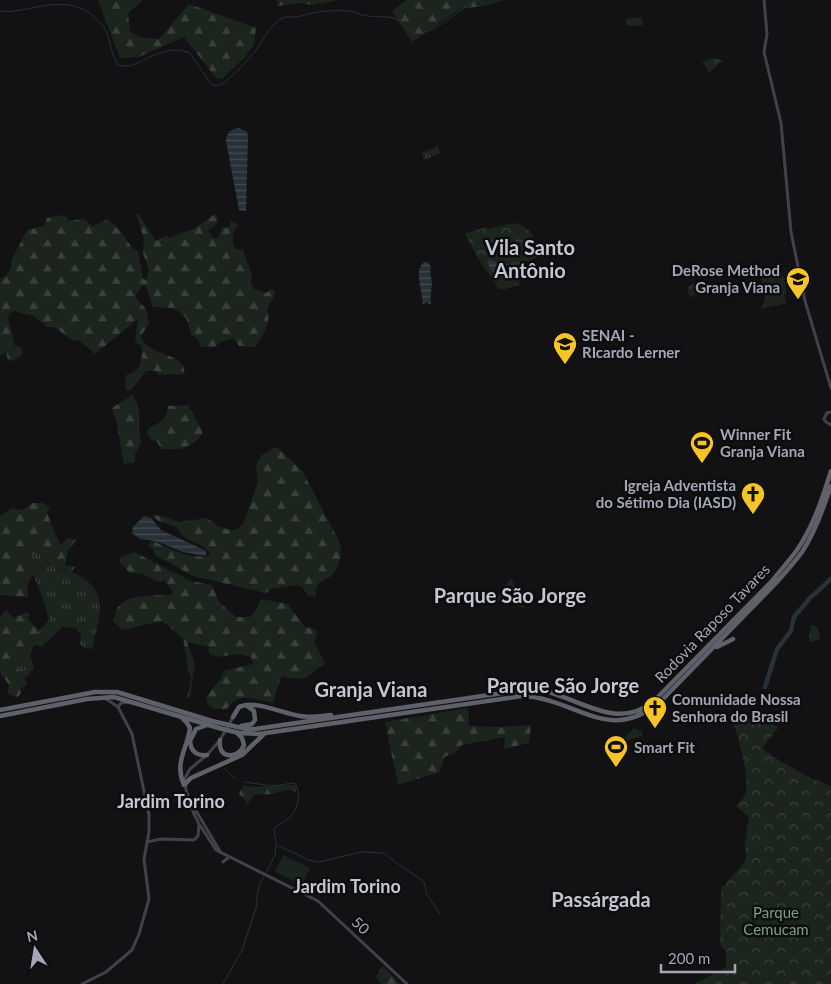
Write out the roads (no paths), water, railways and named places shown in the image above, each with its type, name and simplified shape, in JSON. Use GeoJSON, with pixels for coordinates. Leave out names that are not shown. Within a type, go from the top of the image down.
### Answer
{"type":"FeatureCollection","features":[{"type":"Feature","properties":{"kind":"highway","name":"Rodovia Raposo Tavares"},"geometry":{"type":"LineString","coordinates":[[0,710],[94,692],[117,692],[212,721],[246,728],[263,728],[530,689],[541,690],[613,714],[628,714],[642,709],[653,702],[772,581],[790,560],[798,550],[809,528],[831,471]]}},
{"type":"Feature","properties":{"kind":"highway","name":"Rodovia Raposo Tavares"},"geometry":{"type":"LineString","coordinates":[[0,716],[102,697],[114,697],[207,725],[248,734],[522,696],[536,697],[555,702],[607,720],[630,720],[648,712],[661,701],[768,592],[794,562],[816,526],[831,486]]}},
{"type":"Feature","properties":{"kind":"highway"},"geometry":{"type":"LineString","coordinates":[[711,650],[733,639]]}},
{"type":"Feature","properties":{"kind":"highway"},"geometry":{"type":"LineString","coordinates":[[232,718],[239,707],[248,704],[307,717],[352,714]]}},
{"type":"Feature","properties":{"kind":"highway"},"geometry":{"type":"LineString","coordinates":[[232,718],[240,708],[245,706],[252,708],[256,713],[252,724],[235,726]]}},
{"type":"Feature","properties":{"kind":"highway"},"geometry":{"type":"LineString","coordinates":[[181,717],[190,728],[180,767],[180,774],[184,785],[191,778],[242,755],[265,733]]}},
{"type":"Feature","properties":{"kind":"highway"},"geometry":{"type":"LineString","coordinates":[[207,725],[198,727],[194,731],[190,744],[196,753],[207,755]]}},
{"type":"Feature","properties":{"kind":"highway"},"geometry":{"type":"LineString","coordinates":[[220,739],[219,748],[224,754],[230,755],[240,752],[244,743],[236,732]]}},
{"type":"Feature","properties":{"kind":"main road"},"geometry":{"type":"LineString","coordinates":[[764,0],[767,34],[764,52],[782,130],[791,232],[806,301],[831,388]]}},
{"type":"Feature","properties":{"kind":"main road"},"geometry":{"type":"LineString","coordinates":[[831,412],[825,415],[824,419],[827,424],[831,424]]}},
{"type":"Feature","properties":{"kind":"main road"},"geometry":{"type":"LineString","coordinates":[[82,984],[114,966],[132,950],[136,943],[149,899],[144,859],[149,815],[132,734],[118,707],[110,700],[102,697]]}},
{"type":"Feature","properties":{"kind":"main road"},"geometry":{"type":"LineString","coordinates":[[118,707],[121,703],[131,702]]}},
{"type":"Feature","properties":{"kind":"main road"},"geometry":{"type":"LineString","coordinates":[[147,842],[161,839],[194,840],[198,836],[199,824],[184,785],[187,773],[207,755],[220,739],[232,718]]}},
{"type":"Feature","properties":{"kind":"main road"},"geometry":{"type":"LineString","coordinates":[[189,800],[221,853]]}},
{"type":"Feature","properties":{"kind":"main road"},"geometry":{"type":"LineString","coordinates":[[194,814],[199,816]]}},
{"type":"Feature","properties":{"kind":"main road","name":"50"},"geometry":{"type":"LineString","coordinates":[[199,824],[216,850],[318,901],[407,984]]}},
{"type":"Feature","properties":{"kind":"main road"},"geometry":{"type":"LineString","coordinates":[[223,862],[229,857]]}},
{"type":"Feature","properties":{"kind":"waterway"},"geometry":{"type":"LineString","coordinates":[[0,11],[10,12],[59,4],[78,7],[87,11],[103,26],[118,65],[130,66],[166,51],[183,51],[190,53],[211,84],[217,86],[238,71],[256,50],[272,26],[286,17],[299,17],[325,11],[352,11],[365,16],[394,18],[409,31],[417,34],[429,31],[477,0]]}},
{"type":"Feature","properties":{"kind":"waterway"},"geometry":{"type":"LineString","coordinates":[[765,687],[777,649],[791,631],[794,617],[810,598],[831,579]]}},
{"type":"Feature","properties":{"kind":"waterway"},"geometry":{"type":"LineString","coordinates":[[225,769],[236,779]]}},
{"type":"Feature","properties":{"kind":"waterway"},"geometry":{"type":"LineString","coordinates":[[245,782],[272,786],[294,783],[298,790],[296,809],[289,818],[274,828],[276,845],[308,860],[319,862],[361,852],[383,853],[424,882],[427,895],[440,914]]}},
{"type":"Feature","properties":{"kind":"waterway"},"geometry":{"type":"LineString","coordinates":[[266,873],[275,855],[276,846]]}},
{"type":"Feature","properties":{"kind":"waterway"},"geometry":{"type":"LineString","coordinates":[[223,984],[242,950],[257,905],[258,890],[264,876]]}},
{"type":"Feature","properties":{"kind":"place","name":"DeRose Method Granja Viana"},"geometry":{"type":"Point","coordinates":[798,300]}},
{"type":"Feature","properties":{"kind":"place","name":"SENAI - RIcardo Lerner"},"geometry":{"type":"Point","coordinates":[565,365]}},
{"type":"Feature","properties":{"kind":"place","name":"Winner Fit Granja Viana"},"geometry":{"type":"Point","coordinates":[702,464]}},
{"type":"Feature","properties":{"kind":"place","name":"Igreja Adventista do Sétimo Dia (IASD)"},"geometry":{"type":"Point","coordinates":[753,515]}},
{"type":"Feature","properties":{"kind":"place","name":"Comunidade Nossa Senhora do Brasil"},"geometry":{"type":"Point","coordinates":[655,729]}},
{"type":"Feature","properties":{"kind":"place","name":"Smart Fit"},"geometry":{"type":"Point","coordinates":[616,768]}},
{"type":"Feature","properties":{"kind":"district","name":"Vila Santo Antônio"},"geometry":{"type":"Point","coordinates":[530,258]}},
{"type":"Feature","properties":{"kind":"district","name":"Parque São Jorge"},"geometry":{"type":"Point","coordinates":[510,595]}},
{"type":"Feature","properties":{"kind":"district","name":"Parque São Jorge"},"geometry":{"type":"Point","coordinates":[563,685]}},
{"type":"Feature","properties":{"kind":"district","name":"Granja Viana"},"geometry":{"type":"Point","coordinates":[371,689]}},
{"type":"Feature","properties":{"kind":"district","name":"Jardim Torino"},"geometry":{"type":"Point","coordinates":[171,801]}},
{"type":"Feature","properties":{"kind":"district","name":"Jardim Torino"},"geometry":{"type":"Point","coordinates":[347,886]}},
{"type":"Feature","properties":{"kind":"district","name":"Passárgada"},"geometry":{"type":"Point","coordinates":[601,899]}},
{"type":"Feature","properties":{"kind":"park label","name":"Parque Cemucam"},"geometry":{"type":"Point","coordinates":[776,920]}}]}
